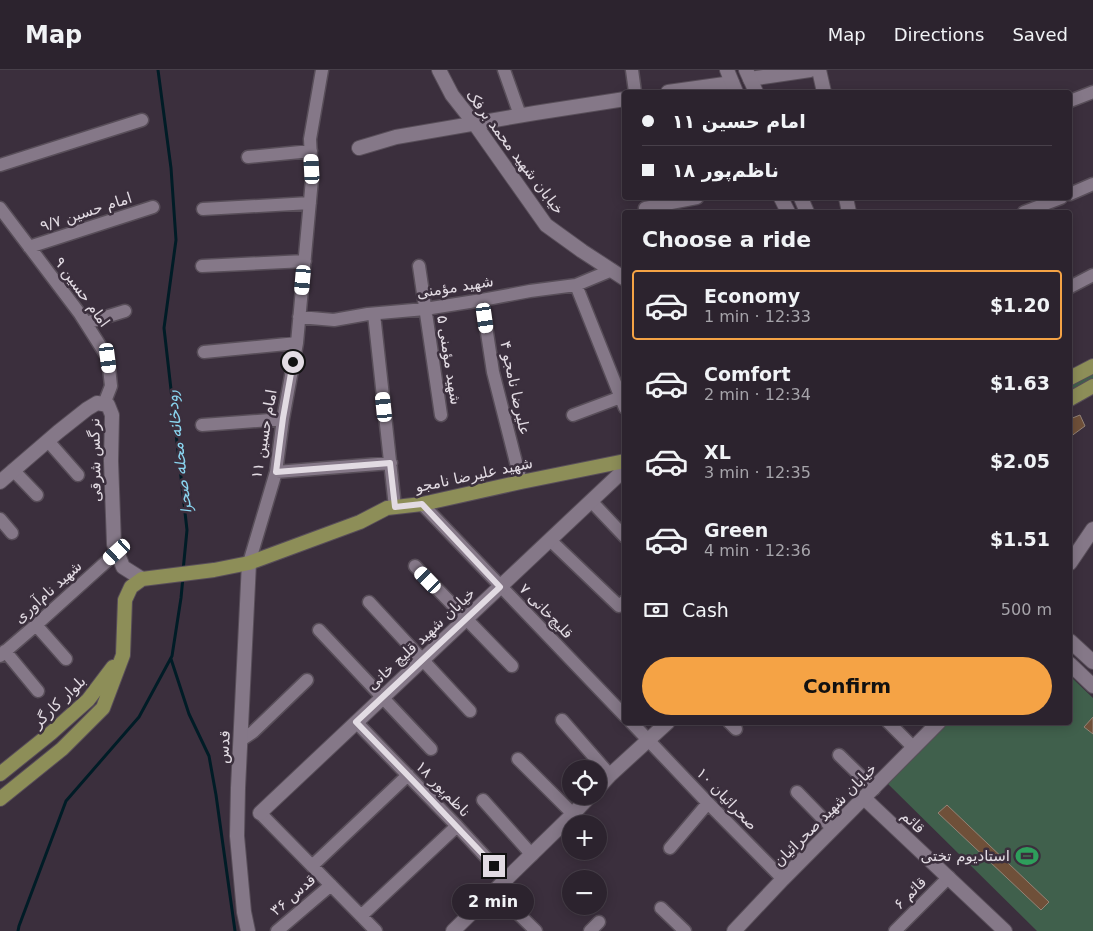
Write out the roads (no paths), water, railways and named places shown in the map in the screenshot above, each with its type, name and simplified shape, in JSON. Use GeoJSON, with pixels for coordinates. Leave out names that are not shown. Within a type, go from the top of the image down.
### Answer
{"type":"FeatureCollection","features":[{"type":"Feature","properties":{"kind":"main road"},"geometry":{"type":"LineString","coordinates":[[1072,377],[1093,366]]}},
{"type":"Feature","properties":{"kind":"main road"},"geometry":{"type":"LineString","coordinates":[[1072,398],[1093,386]]}},
{"type":"Feature","properties":{"kind":"main road","name":"شهید علیرضا نامجو"},"geometry":{"type":"LineString","coordinates":[[142,579],[214,570],[249,563],[360,522],[387,508],[422,504],[622,462]]}},
{"type":"Feature","properties":{"kind":"main road"},"geometry":{"type":"LineString","coordinates":[[122,655],[124,600],[131,586],[142,579]]}},
{"type":"Feature","properties":{"kind":"main road","name":"بلوار کارگر"},"geometry":{"type":"LineString","coordinates":[[0,774],[88,700],[122,655]]}},
{"type":"Feature","properties":{"kind":"main road","name":"بلوار کارگر"},"geometry":{"type":"LineString","coordinates":[[0,799],[62,749],[103,708],[122,655]]}},
{"type":"Feature","properties":{"kind":"street","name":"امام حسین ۱۱"},"geometry":{"type":"LineString","coordinates":[[249,563],[276,472],[283,418],[297,343],[312,179],[310,139],[322,70]]}},
{"type":"Feature","properties":{"kind":"street","name":"خیابان شهید محمد برفک"},"geometry":{"type":"LineString","coordinates":[[439,70],[452,95],[546,225],[622,277]]}},
{"type":"Feature","properties":{"kind":"street"},"geometry":{"type":"LineString","coordinates":[[504,70],[520,115]]}},
{"type":"Feature","properties":{"kind":"street"},"geometry":{"type":"LineString","coordinates":[[632,70],[635,90]]}},
{"type":"Feature","properties":{"kind":"street"},"geometry":{"type":"LineString","coordinates":[[681,90],[732,82],[748,74],[810,70]]}},
{"type":"Feature","properties":{"kind":"street"},"geometry":{"type":"LineString","coordinates":[[819,70],[824,90]]}},
{"type":"Feature","properties":{"kind":"street"},"geometry":{"type":"LineString","coordinates":[[748,74],[755,90]]}},
{"type":"Feature","properties":{"kind":"street"},"geometry":{"type":"LineString","coordinates":[[1072,100],[1093,92]]}},
{"type":"Feature","properties":{"kind":"street"},"geometry":{"type":"LineString","coordinates":[[359,148],[396,137],[622,99]]}},
{"type":"Feature","properties":{"kind":"street"},"geometry":{"type":"LineString","coordinates":[[0,165],[142,120]]}},
{"type":"Feature","properties":{"kind":"street"},"geometry":{"type":"LineString","coordinates":[[248,157],[311,151]]}},
{"type":"Feature","properties":{"kind":"street"},"geometry":{"type":"LineString","coordinates":[[1072,193],[1093,184]]}},
{"type":"Feature","properties":{"kind":"street"},"geometry":{"type":"LineString","coordinates":[[646,210],[645,208],[687,200]]}},
{"type":"Feature","properties":{"kind":"street"},"geometry":{"type":"LineString","coordinates":[[1029,210],[1056,200]]}},
{"type":"Feature","properties":{"kind":"street"},"geometry":{"type":"LineString","coordinates":[[203,210],[310,203]]}},
{"type":"Feature","properties":{"kind":"street","name":"امام حسین ۹/۷"},"geometry":{"type":"LineString","coordinates":[[29,247],[153,207]]}},
{"type":"Feature","properties":{"kind":"street","name":"امام حسین ۹"},"geometry":{"type":"LineString","coordinates":[[0,208],[86,323],[108,358],[111,386],[104,404]]}},
{"type":"Feature","properties":{"kind":"street"},"geometry":{"type":"LineString","coordinates":[[202,266],[305,261]]}},
{"type":"Feature","properties":{"kind":"street","name":"شهید مؤمنی ۵"},"geometry":{"type":"LineString","coordinates":[[419,266],[441,415]]}},
{"type":"Feature","properties":{"kind":"street","name":"شهید مؤمنی"},"geometry":{"type":"LineString","coordinates":[[299,317],[334,320],[425,309],[530,291],[576,286],[612,270]]}},
{"type":"Feature","properties":{"kind":"street"},"geometry":{"type":"LineString","coordinates":[[1072,286],[1093,275]]}},
{"type":"Feature","properties":{"kind":"street"},"geometry":{"type":"LineString","coordinates":[[576,286],[622,401]]}},
{"type":"Feature","properties":{"kind":"street","name":"علیرضا نامجو ۴"},"geometry":{"type":"LineString","coordinates":[[482,300],[492,372],[521,482]]}},
{"type":"Feature","properties":{"kind":"street"},"geometry":{"type":"LineString","coordinates":[[86,323],[125,311]]}},
{"type":"Feature","properties":{"kind":"street"},"geometry":{"type":"LineString","coordinates":[[374,314],[395,507]]}},
{"type":"Feature","properties":{"kind":"street"},"geometry":{"type":"LineString","coordinates":[[204,352],[297,343]]}},
{"type":"Feature","properties":{"kind":"street","name":"نرگس شرقی"},"geometry":{"type":"LineString","coordinates":[[0,482],[87,408],[97,403],[108,405],[112,416],[111,461],[114,544],[123,567],[142,579]]}},
{"type":"Feature","properties":{"kind":"street"},"geometry":{"type":"LineString","coordinates":[[573,415],[622,403]]}},
{"type":"Feature","properties":{"kind":"street"},"geometry":{"type":"LineString","coordinates":[[202,425],[283,418]]}},
{"type":"Feature","properties":{"kind":"street"},"geometry":{"type":"LineString","coordinates":[[48,441],[78,475]]}},
{"type":"Feature","properties":{"kind":"street"},"geometry":{"type":"LineString","coordinates":[[276,472],[390,463]]}},
{"type":"Feature","properties":{"kind":"street"},"geometry":{"type":"LineString","coordinates":[[13,470],[37,495]]}},
{"type":"Feature","properties":{"kind":"street","name":"خیابان شهید قلیچ خانی"},"geometry":{"type":"LineString","coordinates":[[260,813],[622,471]]}},
{"type":"Feature","properties":{"kind":"street"},"geometry":{"type":"LineString","coordinates":[[591,502],[622,534]]}},
{"type":"Feature","properties":{"kind":"street","name":"قلیچ‌خانی ۷"},"geometry":{"type":"LineString","coordinates":[[422,504],[622,713]]}},
{"type":"Feature","properties":{"kind":"street"},"geometry":{"type":"LineString","coordinates":[[0,519],[12,532]]}},
{"type":"Feature","properties":{"kind":"street"},"geometry":{"type":"LineString","coordinates":[[1072,560],[1092,534]]}},
{"type":"Feature","properties":{"kind":"street"},"geometry":{"type":"LineString","coordinates":[[550,540],[619,606],[622,604]]}},
{"type":"Feature","properties":{"kind":"street","name":"شهید نام‌آوری"},"geometry":{"type":"LineString","coordinates":[[3,653],[117,552]]}},
{"type":"Feature","properties":{"kind":"street","name":"قدس"},"geometry":{"type":"LineString","coordinates":[[248,931],[244,912],[237,836],[249,563]]}},
{"type":"Feature","properties":{"kind":"street"},"geometry":{"type":"LineString","coordinates":[[415,566],[512,666]]}},
{"type":"Feature","properties":{"kind":"street"},"geometry":{"type":"LineString","coordinates":[[369,602],[470,711]]}},
{"type":"Feature","properties":{"kind":"street"},"geometry":{"type":"LineString","coordinates":[[36,625],[66,659]]}},
{"type":"Feature","properties":{"kind":"street"},"geometry":{"type":"LineString","coordinates":[[319,630],[431,749]]}},
{"type":"Feature","properties":{"kind":"street"},"geometry":{"type":"LineString","coordinates":[[1072,643],[1092,658]]}},
{"type":"Feature","properties":{"kind":"street"},"geometry":{"type":"LineString","coordinates":[[3,653],[38,691]]}},
{"type":"Feature","properties":{"kind":"street"},"geometry":{"type":"LineString","coordinates":[[1072,666],[1093,686]]}},
{"type":"Feature","properties":{"kind":"street"},"geometry":{"type":"LineString","coordinates":[[240,740],[253,732],[307,680]]}},
{"type":"Feature","properties":{"kind":"street"},"geometry":{"type":"LineString","coordinates":[[562,720],[610,775]]}},
{"type":"Feature","properties":{"kind":"street","name":"ناظم‌پور ۱۸"},"geometry":{"type":"LineString","coordinates":[[356,722],[506,880]]}},
{"type":"Feature","properties":{"kind":"street","name":"صحرائیان ۱۰"},"geometry":{"type":"LineString","coordinates":[[634,725],[783,879]]}},
{"type":"Feature","properties":{"kind":"street"},"geometry":{"type":"LineString","coordinates":[[607,778],[665,725]]}},
{"type":"Feature","properties":{"kind":"street"},"geometry":{"type":"LineString","coordinates":[[891,725],[914,748]]}},
{"type":"Feature","properties":{"kind":"street","name":"خیابان شهید صحرائیان"},"geometry":{"type":"LineString","coordinates":[[734,931],[936,725]]}},
{"type":"Feature","properties":{"kind":"street"},"geometry":{"type":"LineString","coordinates":[[838,754],[869,794]]}},
{"type":"Feature","properties":{"kind":"street"},"geometry":{"type":"LineString","coordinates":[[518,759],[566,815]]}},
{"type":"Feature","properties":{"kind":"street"},"geometry":{"type":"LineString","coordinates":[[312,866],[408,775]]}},
{"type":"Feature","properties":{"kind":"street"},"geometry":{"type":"LineString","coordinates":[[797,792],[833,829]]}},
{"type":"Feature","properties":{"kind":"street","name":"قائم"},"geometry":{"type":"LineString","coordinates":[[869,794],[949,877],[1005,931]]}},
{"type":"Feature","properties":{"kind":"street"},"geometry":{"type":"LineString","coordinates":[[483,800],[532,855]]}},
{"type":"Feature","properties":{"kind":"street"},"geometry":{"type":"LineString","coordinates":[[670,848],[708,803]]}},
{"type":"Feature","properties":{"kind":"street"},"geometry":{"type":"LineString","coordinates":[[574,815],[582,805]]}},
{"type":"Feature","properties":{"kind":"street"},"geometry":{"type":"LineString","coordinates":[[260,813],[376,931]]}},
{"type":"Feature","properties":{"kind":"street"},"geometry":{"type":"LineString","coordinates":[[361,916],[456,826]]}},
{"type":"Feature","properties":{"kind":"street"},"geometry":{"type":"LineString","coordinates":[[453,931],[562,827]]}},
{"type":"Feature","properties":{"kind":"street","name":"قائم ۶"},"geometry":{"type":"LineString","coordinates":[[895,931],[949,877]]}},
{"type":"Feature","properties":{"kind":"street","name":"قدس ۳۶"},"geometry":{"type":"LineString","coordinates":[[277,931],[330,884]]}},
{"type":"Feature","properties":{"kind":"street"},"geometry":{"type":"LineString","coordinates":[[495,891],[536,931]]}},
{"type":"Feature","properties":{"kind":"street"},"geometry":{"type":"LineString","coordinates":[[661,908],[685,931]]}},
{"type":"Feature","properties":{"kind":"waterway","name":"رودخانه محله صحرا"},"geometry":{"type":"LineString","coordinates":[[158,70],[171,168],[176,240],[164,328],[187,530],[183,571]]}},
{"type":"Feature","properties":{"kind":"waterway","name":"رودخانه محله صحرا"},"geometry":{"type":"LineString","coordinates":[[18,931],[66,801],[139,717],[172,656],[183,577]]}},
{"type":"Feature","properties":{"kind":"waterway"},"geometry":{"type":"LineString","coordinates":[[171,659],[189,714],[209,756],[235,931]]}},
{"type":"Feature","properties":{"kind":"place","name":"استادیوم تختی"},"geometry":{"type":"Point","coordinates":[1027,856]}}]}
